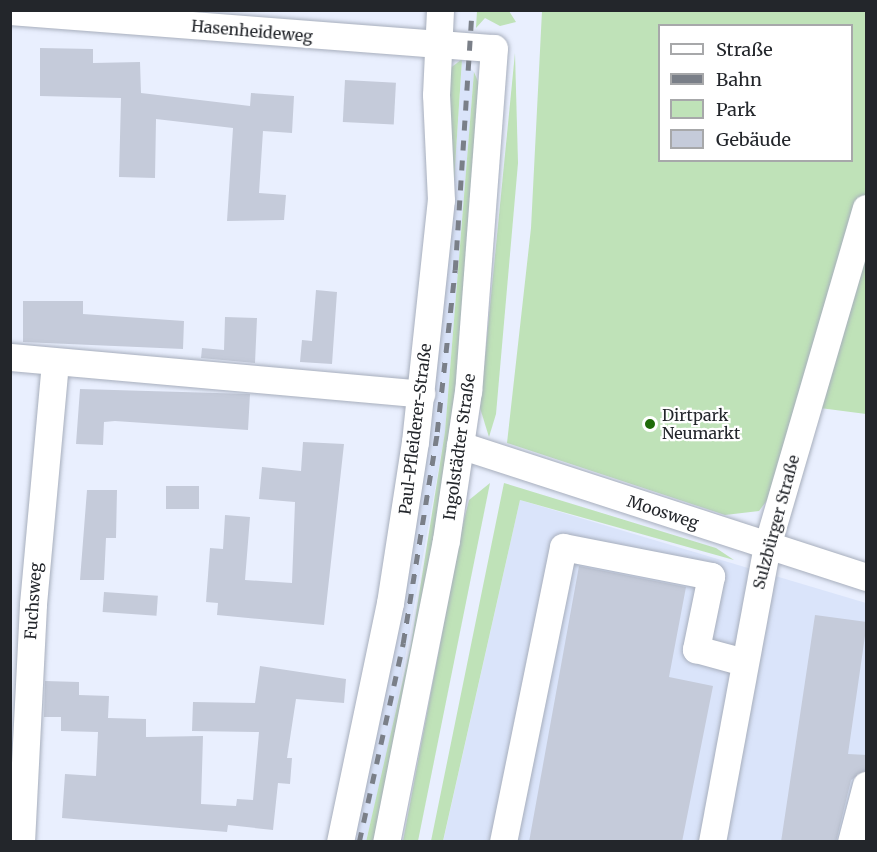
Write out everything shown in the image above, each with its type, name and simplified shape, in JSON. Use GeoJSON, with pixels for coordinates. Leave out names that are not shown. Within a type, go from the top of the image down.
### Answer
{"type":"FeatureCollection","features":[{"type":"Feature","properties":{"kind":"street","name":"Paul-Pfleiderer-Straße"},"geometry":{"type":"LineString","coordinates":[[340,842],[395,576],[421,394],[441,200],[438,43],[440,10]]}},
{"type":"Feature","properties":{"kind":"street","name":"Hasenheideweg"},"geometry":{"type":"LineString","coordinates":[[10,11],[494,48]]}},
{"type":"Feature","properties":{"kind":"street","name":"Ingolstädter Straße"},"geometry":{"type":"LineString","coordinates":[[386,842],[460,445],[480,275],[494,48]]}},
{"type":"Feature","properties":{"kind":"street","name":"Sulzbürger Straße"},"geometry":{"type":"LineString","coordinates":[[712,842],[767,546],[867,208]]}},
{"type":"Feature","properties":{"kind":"street"},"geometry":{"type":"LineString","coordinates":[[10,357],[421,394]]}},
{"type":"Feature","properties":{"kind":"street","name":"Fuchsweg"},"geometry":{"type":"LineString","coordinates":[[21,842],[33,604],[55,362]]}},
{"type":"Feature","properties":{"kind":"street","name":"Moosweg"},"geometry":{"type":"LineString","coordinates":[[460,445],[867,577]]}},
{"type":"Feature","properties":{"kind":"street"},"geometry":{"type":"LineString","coordinates":[[503,842],[564,547],[711,576],[696,649],[744,662]]}},
{"type":"Feature","properties":{"kind":"street"},"geometry":{"type":"LineString","coordinates":[[851,842],[867,785]]}},
{"type":"Feature","properties":{"kind":"shaded area"},"geometry":{"type":"Polygon","coordinates":[[[462,59],[474,72],[445,432],[389,749],[366,841],[353,842],[395,642],[453,197],[462,59]]]}},
{"type":"Feature","properties":{"kind":"shaded area"},"geometry":{"type":"Polygon","coordinates":[[[520,500],[866,603],[866,841],[443,842],[520,500]]]}},
{"type":"Feature","properties":{"kind":"green space"},"geometry":{"type":"Polygon","coordinates":[[[477,11],[509,11],[516,22],[500,26],[485,18],[476,28],[477,11]]]}},
{"type":"Feature","properties":{"kind":"green space"},"geometry":{"type":"Polygon","coordinates":[[[542,11],[866,11],[866,414],[797,405],[768,499],[759,511],[725,515],[507,443],[531,228],[542,11]]]}},
{"type":"Feature","properties":{"kind":"green space"},"geometry":{"type":"Polygon","coordinates":[[[515,53],[518,163],[496,414],[489,437],[480,408],[515,53]]]}},
{"type":"Feature","properties":{"kind":"green space"},"geometry":{"type":"Polygon","coordinates":[[[462,59],[453,197],[448,70],[462,59]]]}},
{"type":"Feature","properties":{"kind":"green space"},"geometry":{"type":"Polygon","coordinates":[[[474,72],[479,84],[464,327],[426,595],[374,841],[366,842],[411,645],[445,432],[474,72]]]}},
{"type":"Feature","properties":{"kind":"green space"},"geometry":{"type":"Polygon","coordinates":[[[490,483],[418,841],[403,841],[462,528],[469,500],[490,483]]]}},
{"type":"Feature","properties":{"kind":"green space"},"geometry":{"type":"Polygon","coordinates":[[[504,483],[716,548],[734,560],[520,500],[443,841],[431,841],[504,483]]]}},
{"type":"Feature","properties":{"kind":"building"},"geometry":{"type":"Polygon","coordinates":[[[40,48],[93,49],[93,63],[140,62],[141,93],[250,106],[251,93],[294,96],[292,133],[263,131],[259,193],[286,195],[284,220],[227,221],[233,128],[156,119],[155,178],[119,177],[121,98],[40,96],[40,48]]]}},
{"type":"Feature","properties":{"kind":"building"},"geometry":{"type":"Polygon","coordinates":[[[345,80],[396,83],[394,125],[343,122],[345,80]]]}},
{"type":"Feature","properties":{"kind":"building"},"geometry":{"type":"Polygon","coordinates":[[[316,290],[337,292],[332,364],[300,362],[302,340],[312,341],[316,290]]]}},
{"type":"Feature","properties":{"kind":"building"},"geometry":{"type":"Polygon","coordinates":[[[23,301],[83,301],[83,314],[184,321],[183,349],[23,342],[23,301]]]}},
{"type":"Feature","properties":{"kind":"building"},"geometry":{"type":"Polygon","coordinates":[[[225,317],[257,318],[255,363],[201,358],[202,348],[224,350],[225,317]]]}},
{"type":"Feature","properties":{"kind":"building"},"geometry":{"type":"Polygon","coordinates":[[[80,389],[250,394],[248,430],[115,421],[104,422],[103,445],[76,444],[80,389]]]}},
{"type":"Feature","properties":{"kind":"building"},"geometry":{"type":"Polygon","coordinates":[[[303,442],[344,444],[324,625],[217,615],[218,603],[206,602],[210,548],[223,549],[225,515],[250,517],[245,580],[292,583],[295,502],[259,499],[262,467],[301,471],[303,442]]]}},
{"type":"Feature","properties":{"kind":"building"},"geometry":{"type":"Polygon","coordinates":[[[166,486],[199,486],[199,509],[166,509],[166,486]]]}},
{"type":"Feature","properties":{"kind":"building"},"geometry":{"type":"Polygon","coordinates":[[[87,490],[117,490],[116,538],[106,538],[104,580],[80,580],[87,490]]]}},
{"type":"Feature","properties":{"kind":"building"},"geometry":{"type":"Polygon","coordinates":[[[579,566],[686,587],[669,677],[713,686],[682,842],[529,842],[579,566]]]}},
{"type":"Feature","properties":{"kind":"building"},"geometry":{"type":"Polygon","coordinates":[[[104,592],[158,596],[156,616],[103,612],[104,592]]]}},
{"type":"Feature","properties":{"kind":"building"},"geometry":{"type":"Polygon","coordinates":[[[815,615],[867,622],[848,754],[867,755],[867,770],[851,780],[836,842],[781,842],[815,615]]]}},
{"type":"Feature","properties":{"kind":"building"},"geometry":{"type":"Polygon","coordinates":[[[260,666],[346,679],[344,703],[296,699],[287,758],[292,758],[290,784],[278,783],[273,830],[228,825],[227,832],[62,818],[65,774],[96,776],[98,732],[61,731],[61,717],[44,717],[45,681],[79,682],[79,695],[109,696],[108,718],[146,719],[146,737],[203,736],[201,804],[236,806],[237,799],[253,800],[259,732],[192,731],[193,702],[255,703],[260,666]]]}},
{"type":"Feature","properties":{"kind":"railway"},"geometry":{"type":"LineString","coordinates":[[359,842],[403,643],[437,432],[455,270],[472,10]]}},
{"type":"Feature","properties":{"kind":"place","name":"Dirtpark Neumarkt"},"geometry":{"type":"Point","coordinates":[650,424]}}]}
